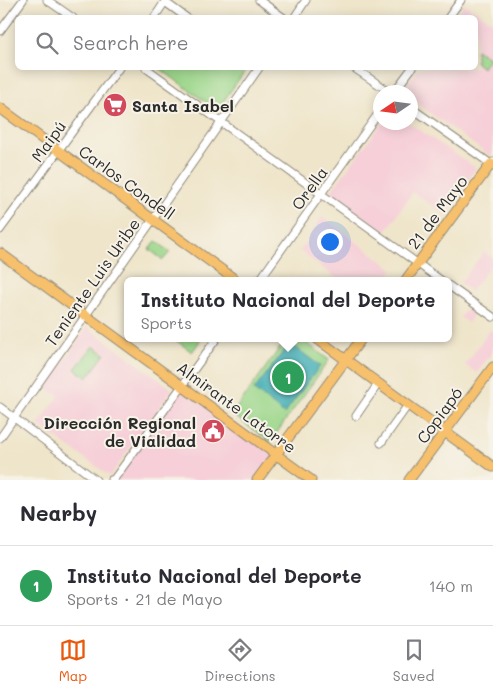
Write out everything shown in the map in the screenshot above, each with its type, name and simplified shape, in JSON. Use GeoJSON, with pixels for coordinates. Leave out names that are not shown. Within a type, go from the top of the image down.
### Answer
{"type":"FeatureCollection","features":[{"type":"Feature","properties":{"kind":"main road","name":"Carlos Condell"},"geometry":{"type":"LineString","coordinates":[[0,108],[232,277]]}},
{"type":"Feature","properties":{"kind":"main road","name":"21 de Mayo"},"geometry":{"type":"LineString","coordinates":[[408,277],[492,164]]}},
{"type":"Feature","properties":{"kind":"main road","name":"Almirante Latorre"},"geometry":{"type":"LineString","coordinates":[[0,253],[311,480]]}},
{"type":"Feature","properties":{"kind":"main road"},"geometry":{"type":"LineString","coordinates":[[321,342],[493,467]]}},
{"type":"Feature","properties":{"kind":"main road"},"geometry":{"type":"LineString","coordinates":[[256,480],[359,342]]}},
{"type":"Feature","properties":{"kind":"main road","name":"Copiapó"},"geometry":{"type":"LineString","coordinates":[[409,480],[493,367]]}},
{"type":"Feature","properties":{"kind":"street"},"geometry":{"type":"LineString","coordinates":[[0,31],[23,0]]}},
{"type":"Feature","properties":{"kind":"street"},"geometry":{"type":"LineString","coordinates":[[47,0],[69,15]]}},
{"type":"Feature","properties":{"kind":"street"},"geometry":{"type":"LineString","coordinates":[[259,0],[280,15]]}},
{"type":"Feature","properties":{"kind":"street"},"geometry":{"type":"LineString","coordinates":[[296,15],[306,0]]}},
{"type":"Feature","properties":{"kind":"street"},"geometry":{"type":"LineString","coordinates":[[450,15],[461,0]]}},
{"type":"Feature","properties":{"kind":"street"},"geometry":{"type":"LineString","coordinates":[[156,15],[166,1],[184,15]]}},
{"type":"Feature","properties":{"kind":"street","name":"Maipú"},"geometry":{"type":"LineString","coordinates":[[0,230],[118,70]]}},
{"type":"Feature","properties":{"kind":"street"},"geometry":{"type":"LineString","coordinates":[[149,70],[437,277]]}},
{"type":"Feature","properties":{"kind":"street","name":"Teniente Luis Uribe"},"geometry":{"type":"LineString","coordinates":[[0,438],[257,70]]}},
{"type":"Feature","properties":{"kind":"street"},"geometry":{"type":"LineString","coordinates":[[357,70],[380,85]]}},
{"type":"Feature","properties":{"kind":"street"},"geometry":{"type":"LineString","coordinates":[[399,85],[410,70]]}},
{"type":"Feature","properties":{"kind":"street"},"geometry":{"type":"LineString","coordinates":[[418,113],[492,164]]}},
{"type":"Feature","properties":{"kind":"street","name":"Orella"},"geometry":{"type":"LineString","coordinates":[[262,277],[373,121]]}},
{"type":"Feature","properties":{"kind":"street"},"geometry":{"type":"LineString","coordinates":[[452,288],[493,317]]}},
{"type":"Feature","properties":{"kind":"street"},"geometry":{"type":"LineString","coordinates":[[111,480],[114,479],[214,342]]}},
{"type":"Feature","properties":{"kind":"street"},"geometry":{"type":"LineString","coordinates":[[356,416],[378,384]]}},
{"type":"Feature","properties":{"kind":"street"},"geometry":{"type":"LineString","coordinates":[[381,443],[408,405]]}},
{"type":"Feature","properties":{"kind":"street"},"geometry":{"type":"LineString","coordinates":[[0,408],[96,480]]}},
{"type":"Feature","properties":{"kind":"shaded area"},"geometry":{"type":"Polygon","coordinates":[[[464,4],[493,22],[493,152],[490,156],[418,104],[418,85],[406,85],[418,70],[478,70],[478,15],[456,15],[464,4]]]}},
{"type":"Feature","properties":{"kind":"shaded area"},"geometry":{"type":"Polygon","coordinates":[[[418,129],[476,168],[445,214],[413,192],[385,232],[330,193],[377,130],[418,129]]]}},
{"type":"Feature","properties":{"kind":"shaded area"},"geometry":{"type":"Polygon","coordinates":[[[322,217],[393,269],[387,277],[335,277],[300,251],[322,217]]]}},
{"type":"Feature","properties":{"kind":"shaded area"},"geometry":{"type":"Polygon","coordinates":[[[484,252],[493,259],[493,262],[471,291],[460,283],[484,252]]]}},
{"type":"Feature","properties":{"kind":"shaded area"},"geometry":{"type":"Polygon","coordinates":[[[466,309],[474,314],[468,323],[460,317],[466,309]]]}},
{"type":"Feature","properties":{"kind":"shaded area"},"geometry":{"type":"Polygon","coordinates":[[[87,327],[172,389],[110,476],[38,425],[59,396],[46,388],[87,327]]]}},
{"type":"Feature","properties":{"kind":"shaded area"},"geometry":{"type":"Polygon","coordinates":[[[490,330],[493,332],[493,351],[477,373],[465,365],[490,330]]]}},
{"type":"Feature","properties":{"kind":"shaded area"},"geometry":{"type":"Polygon","coordinates":[[[182,386],[276,454],[257,480],[111,480],[182,386]]]}},
{"type":"Feature","properties":{"kind":"green space"},"geometry":{"type":"Polygon","coordinates":[[[478,51],[489,58],[483,68],[478,64],[478,51]]]}},
{"type":"Feature","properties":{"kind":"green space"},"geometry":{"type":"Polygon","coordinates":[[[162,70],[246,70],[217,110],[162,70]]]}},
{"type":"Feature","properties":{"kind":"green space"},"geometry":{"type":"Polygon","coordinates":[[[156,241],[170,252],[163,260],[149,249],[156,241]]]}},
{"type":"Feature","properties":{"kind":"green space"},"geometry":{"type":"Polygon","coordinates":[[[178,342],[199,342],[192,352],[178,342]]]}},
{"type":"Feature","properties":{"kind":"green space"},"geometry":{"type":"Polygon","coordinates":[[[284,342],[305,342],[329,360],[270,442],[232,414],[284,342]]]}},
{"type":"Feature","properties":{"kind":"green space"},"geometry":{"type":"Polygon","coordinates":[[[93,346],[105,354],[87,378],[75,369],[93,346]]]}},
{"type":"Feature","properties":{"kind":"water"},"geometry":{"type":"Polygon","coordinates":[[[290,343],[320,366],[284,414],[254,390],[290,343]]]}},
{"type":"Feature","properties":{"kind":"place","name":"Santa Isabel"},"geometry":{"type":"Point","coordinates":[115,105]}},
{"type":"Feature","properties":{"kind":"place","name":"Instituto Nacional del Deporte"},"geometry":{"type":"Point","coordinates":[288,377]}},
{"type":"Feature","properties":{"kind":"place","name":"Dirección Regional de Vialidad"},"geometry":{"type":"Point","coordinates":[213,431]}}]}
